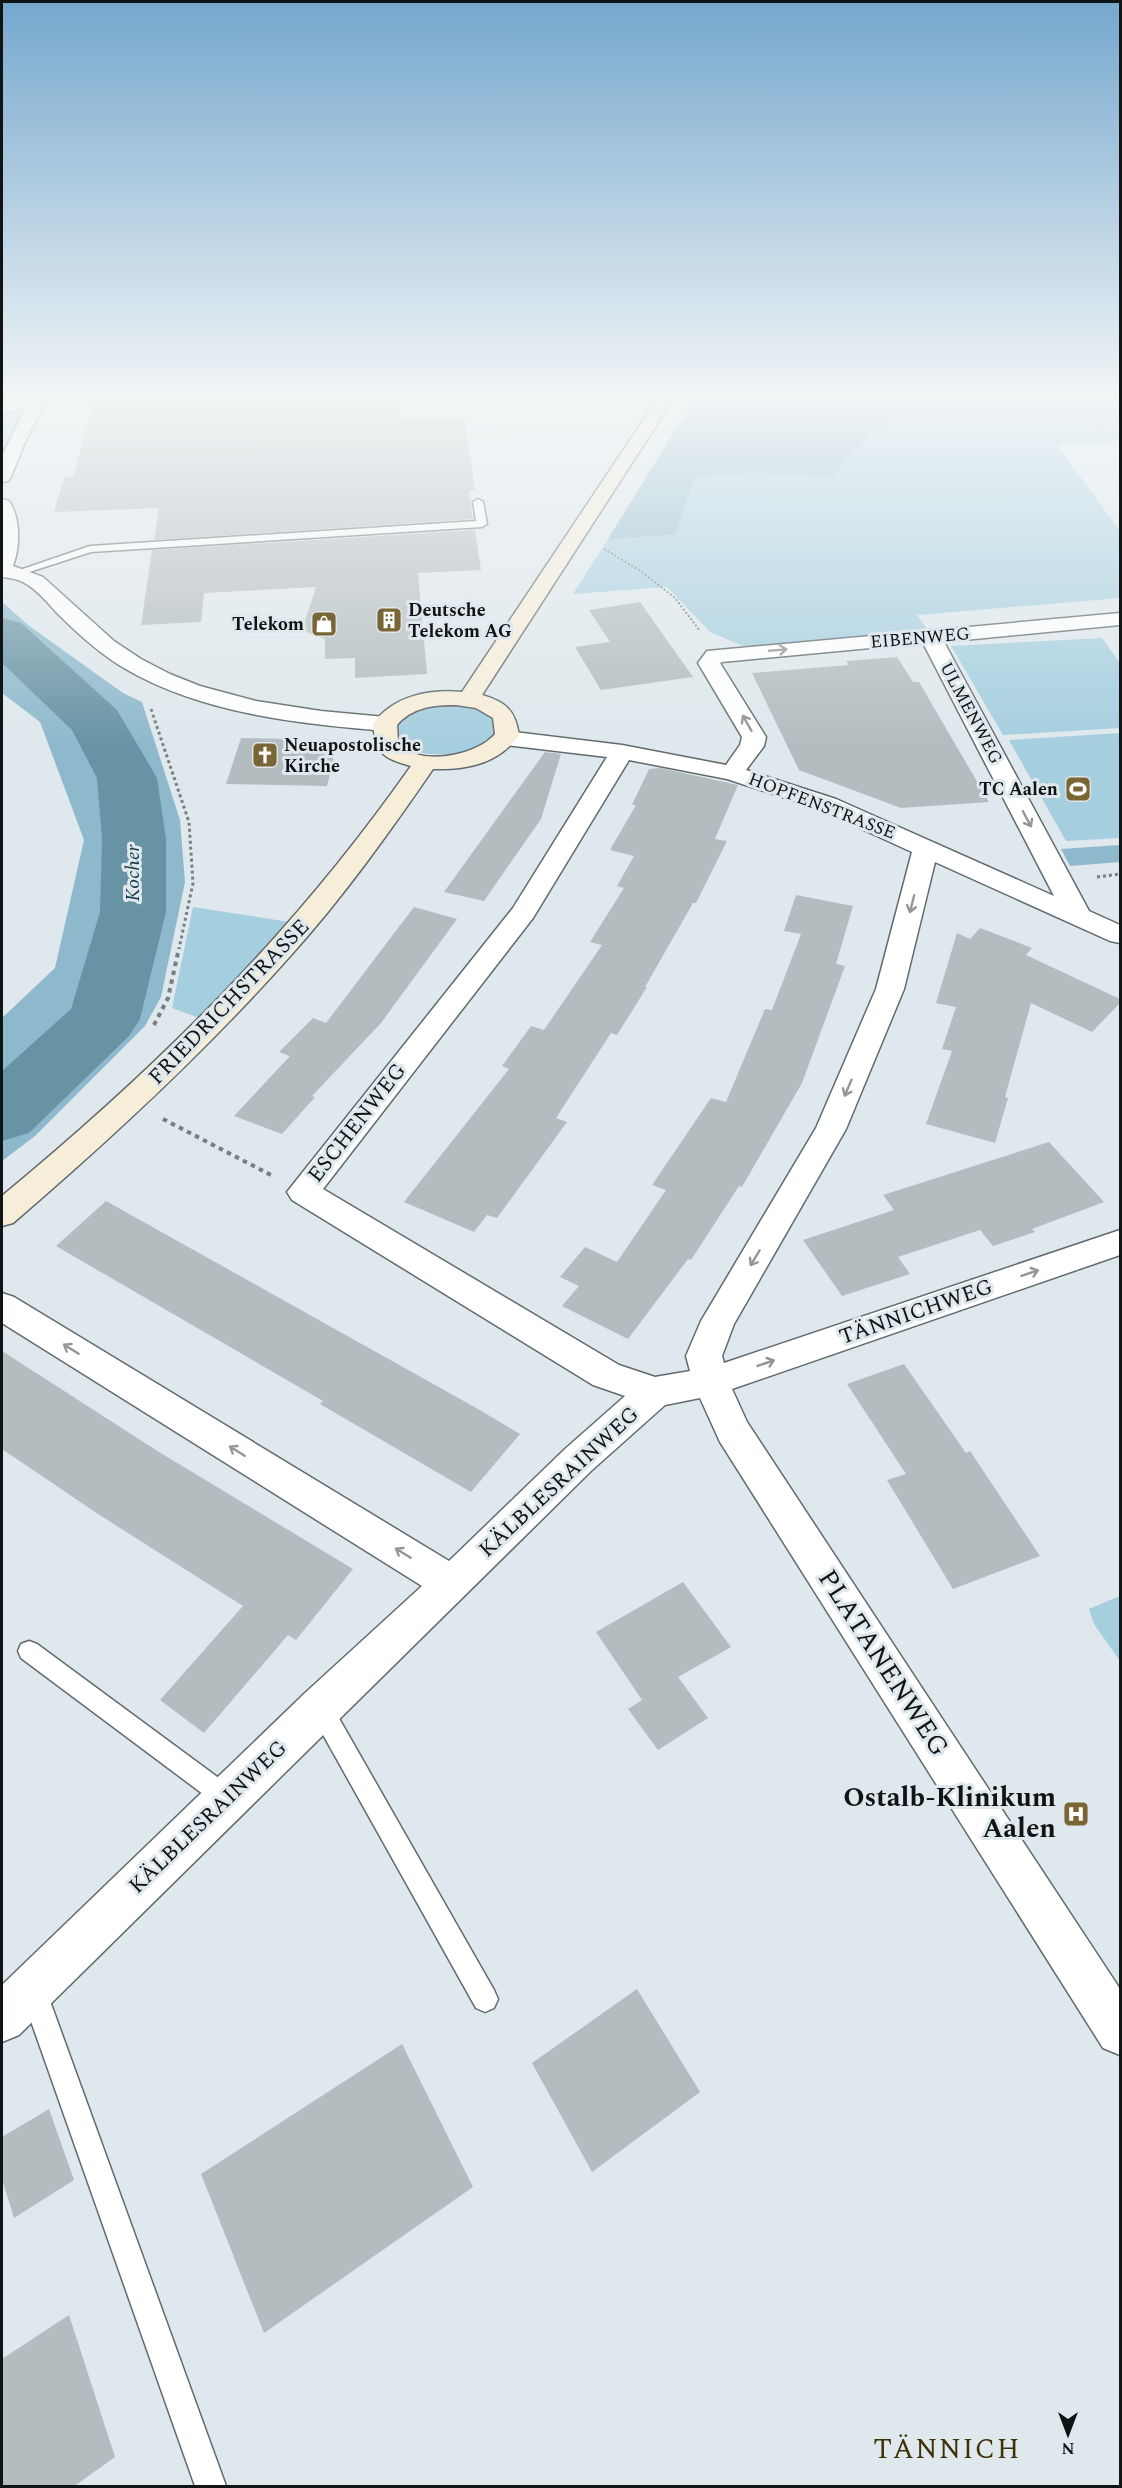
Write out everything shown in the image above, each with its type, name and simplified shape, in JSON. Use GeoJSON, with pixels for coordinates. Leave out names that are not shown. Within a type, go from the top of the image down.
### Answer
{"type":"FeatureCollection","features":[{"type":"Feature","properties":{"kind":"main road"},"geometry":{"type":"LineString","coordinates":[[468,699],[590,514]]}},
{"type":"Feature","properties":{"kind":"main road"},"geometry":{"type":"LineString","coordinates":[[443,698],[468,699],[488,705],[501,714],[508,726],[505,738],[491,752],[468,760],[426,762],[412,759],[393,749],[384,737],[385,724],[400,709],[419,701],[443,698]]}},
{"type":"Feature","properties":{"kind":"main road","name":"FRIEDRICHSTRASSE"},"geometry":{"type":"LineString","coordinates":[[2,1214],[130,1102],[212,1024],[311,917],[364,851],[426,762]]}},
{"type":"Feature","properties":{"kind":"street"},"geometry":{"type":"LineString","coordinates":[[4,514],[9,552],[6,571],[36,581],[88,631],[112,651],[136,665],[189,688],[229,700],[327,719],[385,724]]}},
{"type":"Feature","properties":{"kind":"street","name":"EIBENWEG"},"geometry":{"type":"LineString","coordinates":[[720,654],[931,638],[1120,620]]}},
{"type":"Feature","properties":{"kind":"street","name":"ULMENWEG"},"geometry":{"type":"LineString","coordinates":[[931,638],[1078,916]]}},
{"type":"Feature","properties":{"kind":"street"},"geometry":{"type":"LineString","coordinates":[[720,654],[712,658],[709,663],[754,737],[752,746],[732,772]]}},
{"type":"Feature","properties":{"kind":"street","name":"HOPFENSTRASSE"},"geometry":{"type":"LineString","coordinates":[[505,738],[622,752],[732,772],[827,804],[1120,934]]}},
{"type":"Feature","properties":{"kind":"street","name":"ESCHENWEG"},"geometry":{"type":"LineString","coordinates":[[622,752],[524,912],[303,1192],[606,1375],[655,1392]]}},
{"type":"Feature","properties":{"kind":"street"},"geometry":{"type":"LineString","coordinates":[[711,1382],[704,1356],[718,1321],[831,1129],[890,989],[926,847]]}},
{"type":"Feature","properties":{"kind":"street","name":"TÄNNICHWEG"},"geometry":{"type":"LineString","coordinates":[[711,1382],[1120,1242]]}},
{"type":"Feature","properties":{"kind":"street"},"geometry":{"type":"LineString","coordinates":[[2,1306],[452,1584]]}},
{"type":"Feature","properties":{"kind":"street","name":"KÄLBLESRAINWEG"},"geometry":{"type":"LineString","coordinates":[[2,2018],[320,1707],[452,1584],[579,1460],[655,1392],[711,1382]]}},
{"type":"Feature","properties":{"kind":"street","name":"PLATANENWEG"},"geometry":{"type":"LineString","coordinates":[[711,1382],[734,1431],[1120,2031]]}},
{"type":"Feature","properties":{"kind":"lane"},"geometry":{"type":"LineString","coordinates":[[6,571],[90,549],[482,524],[480,514]]}},
{"type":"Feature","properties":{"kind":"lane"},"geometry":{"type":"LineString","coordinates":[[29,1651],[226,1798]]}},
{"type":"Feature","properties":{"kind":"lane"},"geometry":{"type":"LineString","coordinates":[[320,1707],[485,1999]]}},
{"type":"Feature","properties":{"kind":"lane"},"geometry":{"type":"LineString","coordinates":[[33,1988],[211,2487]]}},
{"type":"Feature","properties":{"kind":"path"},"geometry":{"type":"LineString","coordinates":[[582,527],[608,552],[642,572],[675,598],[720,654]]}},
{"type":"Feature","properties":{"kind":"path"},"geometry":{"type":"LineString","coordinates":[[136,665],[189,822],[193,882],[168,998],[153,1026]]}},
{"type":"Feature","properties":{"kind":"path"},"geometry":{"type":"LineString","coordinates":[[130,1102],[303,1192]]}},
{"type":"Feature","properties":{"kind":"shaded area"},"geometry":{"type":"Polygon","coordinates":[[[623,514],[682,514],[675,535],[608,539],[623,514]]]}},
{"type":"Feature","properties":{"kind":"shaded area"},"geometry":{"type":"Polygon","coordinates":[[[682,514],[1108,514],[1120,531],[1120,598],[917,615],[930,633],[750,649],[710,632],[667,587],[573,594],[608,539],[675,535],[682,514]]]}},
{"type":"Feature","properties":{"kind":"shaded area"},"geometry":{"type":"Polygon","coordinates":[[[2,602],[28,625],[123,693],[142,702],[180,820],[185,882],[161,997],[145,1026],[35,1136],[2,1161],[2,1018],[55,968],[84,840],[40,722],[2,693],[2,602]]]}},
{"type":"Feature","properties":{"kind":"shaded area"},"geometry":{"type":"Polygon","coordinates":[[[1102,638],[1120,663],[1120,728],[1003,735],[951,646],[1102,638]]]}},
{"type":"Feature","properties":{"kind":"shaded area"},"geometry":{"type":"Polygon","coordinates":[[[435,703],[461,704],[487,713],[495,727],[492,737],[479,748],[456,754],[425,753],[400,745],[395,736],[399,719],[405,714],[435,703]]]}},
{"type":"Feature","properties":{"kind":"shaded area","name":"TC Aalen"},"geometry":{"type":"Polygon","coordinates":[[[1120,733],[1120,838],[1066,841],[1009,740],[1120,733]]]}},
{"type":"Feature","properties":{"kind":"shaded area"},"geometry":{"type":"Polygon","coordinates":[[[1120,845],[1120,862],[1070,866],[1061,849],[1120,845]]]}},
{"type":"Feature","properties":{"kind":"shaded area"},"geometry":{"type":"Polygon","coordinates":[[[193,907],[296,923],[202,1019],[172,1008],[193,907]]]}},
{"type":"Feature","properties":{"kind":"shaded area"},"geometry":{"type":"Polygon","coordinates":[[[1120,1596],[1120,1661],[1094,1624],[1089,1609],[1120,1596]]]}},
{"type":"Feature","properties":{"kind":"building"},"geometry":{"type":"Polygon","coordinates":[[[158,514],[472,514],[473,519],[154,540],[158,514]]]}},
{"type":"Feature","properties":{"kind":"building","name":"Deutsche Telekom AG"},"geometry":{"type":"Polygon","coordinates":[[[475,530],[481,570],[418,573],[427,674],[355,678],[355,658],[325,659],[325,639],[302,630],[316,587],[204,593],[201,622],[141,625],[152,550],[475,530]]]}},
{"type":"Feature","properties":{"kind":"building"},"geometry":{"type":"Polygon","coordinates":[[[640,602],[693,677],[601,690],[575,647],[610,642],[589,610],[640,602]]]}},
{"type":"Feature","properties":{"kind":"building"},"geometry":{"type":"Polygon","coordinates":[[[897,657],[913,682],[919,682],[989,802],[901,808],[799,770],[752,673],[849,665],[846,661],[897,657]]]}},
{"type":"Feature","properties":{"kind":"building","name":"Neuapostolische Kirche"},"geometry":{"type":"Polygon","coordinates":[[[241,738],[338,740],[327,786],[226,784],[241,738]]]}},
{"type":"Feature","properties":{"kind":"building"},"geometry":{"type":"Polygon","coordinates":[[[545,752],[561,754],[541,819],[484,901],[444,892],[545,752]]]}},
{"type":"Feature","properties":{"kind":"building"},"geometry":{"type":"Polygon","coordinates":[[[660,768],[738,785],[715,839],[727,841],[696,903],[693,903],[645,987],[647,987],[617,1035],[611,1033],[556,1118],[567,1122],[497,1218],[487,1215],[474,1232],[404,1202],[509,1069],[502,1066],[531,1026],[544,1030],[602,945],[590,942],[624,888],[617,886],[634,856],[610,850],[636,805],[632,805],[649,769],[660,768]]]}},
{"type":"Feature","properties":{"kind":"building"},"geometry":{"type":"Polygon","coordinates":[[[796,895],[853,906],[836,964],[845,966],[802,1083],[742,1187],[739,1186],[691,1260],[688,1259],[628,1339],[562,1306],[579,1286],[560,1277],[585,1247],[617,1262],[666,1190],[652,1185],[711,1098],[726,1102],[765,1009],[772,1010],[801,934],[784,931],[796,895]]]}},
{"type":"Feature","properties":{"kind":"building"},"geometry":{"type":"Polygon","coordinates":[[[414,907],[457,919],[381,1023],[312,1096],[315,1097],[282,1134],[234,1116],[290,1056],[279,1052],[313,1018],[326,1023],[414,907]]]}},
{"type":"Feature","properties":{"kind":"building"},"geometry":{"type":"Polygon","coordinates":[[[980,928],[1032,948],[1026,955],[1120,999],[1120,1003],[1092,1032],[1031,1003],[995,1143],[926,1124],[952,1051],[942,1049],[956,1007],[936,1003],[957,933],[970,939],[980,928]]]}},
{"type":"Feature","properties":{"kind":"building"},"geometry":{"type":"Polygon","coordinates":[[[1049,1142],[1104,1202],[1032,1229],[1035,1232],[993,1246],[980,1230],[898,1257],[910,1274],[842,1296],[803,1240],[894,1210],[883,1195],[1049,1142]]]}},
{"type":"Feature","properties":{"kind":"building"},"geometry":{"type":"Polygon","coordinates":[[[106,1201],[520,1434],[471,1492],[320,1404],[323,1401],[56,1246],[106,1201]]]}},
{"type":"Feature","properties":{"kind":"building"},"geometry":{"type":"Polygon","coordinates":[[[2,1351],[159,1452],[353,1569],[296,1640],[288,1635],[204,1733],[160,1700],[243,1606],[98,1514],[2,1449],[2,1351]]]}},
{"type":"Feature","properties":{"kind":"building"},"geometry":{"type":"Polygon","coordinates":[[[904,1364],[966,1453],[970,1451],[1040,1556],[953,1589],[887,1480],[906,1474],[847,1384],[904,1364]]]}},
{"type":"Feature","properties":{"kind":"building"},"geometry":{"type":"Polygon","coordinates":[[[683,1582],[731,1647],[678,1677],[708,1718],[658,1750],[628,1709],[642,1700],[596,1632],[683,1582]]]}},
{"type":"Feature","properties":{"kind":"building"},"geometry":{"type":"Polygon","coordinates":[[[637,1989],[700,2092],[592,2172],[532,2063],[637,1989]]]}},
{"type":"Feature","properties":{"kind":"building"},"geometry":{"type":"Polygon","coordinates":[[[402,2044],[473,2187],[264,2333],[201,2174],[402,2044]]]}},
{"type":"Feature","properties":{"kind":"building"},"geometry":{"type":"Polygon","coordinates":[[[49,2109],[74,2180],[14,2218],[2,2179],[2,2137],[49,2109]]]}},
{"type":"Feature","properties":{"kind":"building"},"geometry":{"type":"Polygon","coordinates":[[[69,2315],[115,2457],[73,2487],[2,2487],[2,2359],[69,2315]]]}},
{"type":"Feature","properties":{"kind":"waterway","name":"Kocher"},"geometry":{"type":"LineString","coordinates":[[2,634],[97,722],[127,778],[134,839],[133,912],[104,1019],[2,1114]]}},
{"type":"Feature","properties":{"kind":"place","name":"Deutsche Telekom AG"},"geometry":{"type":"Point","coordinates":[389,620]}},
{"type":"Feature","properties":{"kind":"place","name":"Telekom"},"geometry":{"type":"Point","coordinates":[324,624]}},
{"type":"Feature","properties":{"kind":"place","name":"Neuapostolische Kirche"},"geometry":{"type":"Point","coordinates":[265,755]}},
{"type":"Feature","properties":{"kind":"place","name":"TC Aalen"},"geometry":{"type":"Point","coordinates":[1078,789]}},
{"type":"Feature","properties":{"kind":"place","name":"Ostalb-Klinikum Aalen"},"geometry":{"type":"Point","coordinates":[1076,1814]}},
{"type":"Feature","properties":{"kind":"district","name":"TÄNNICH"},"geometry":{"type":"Point","coordinates":[947,2449]}}]}
